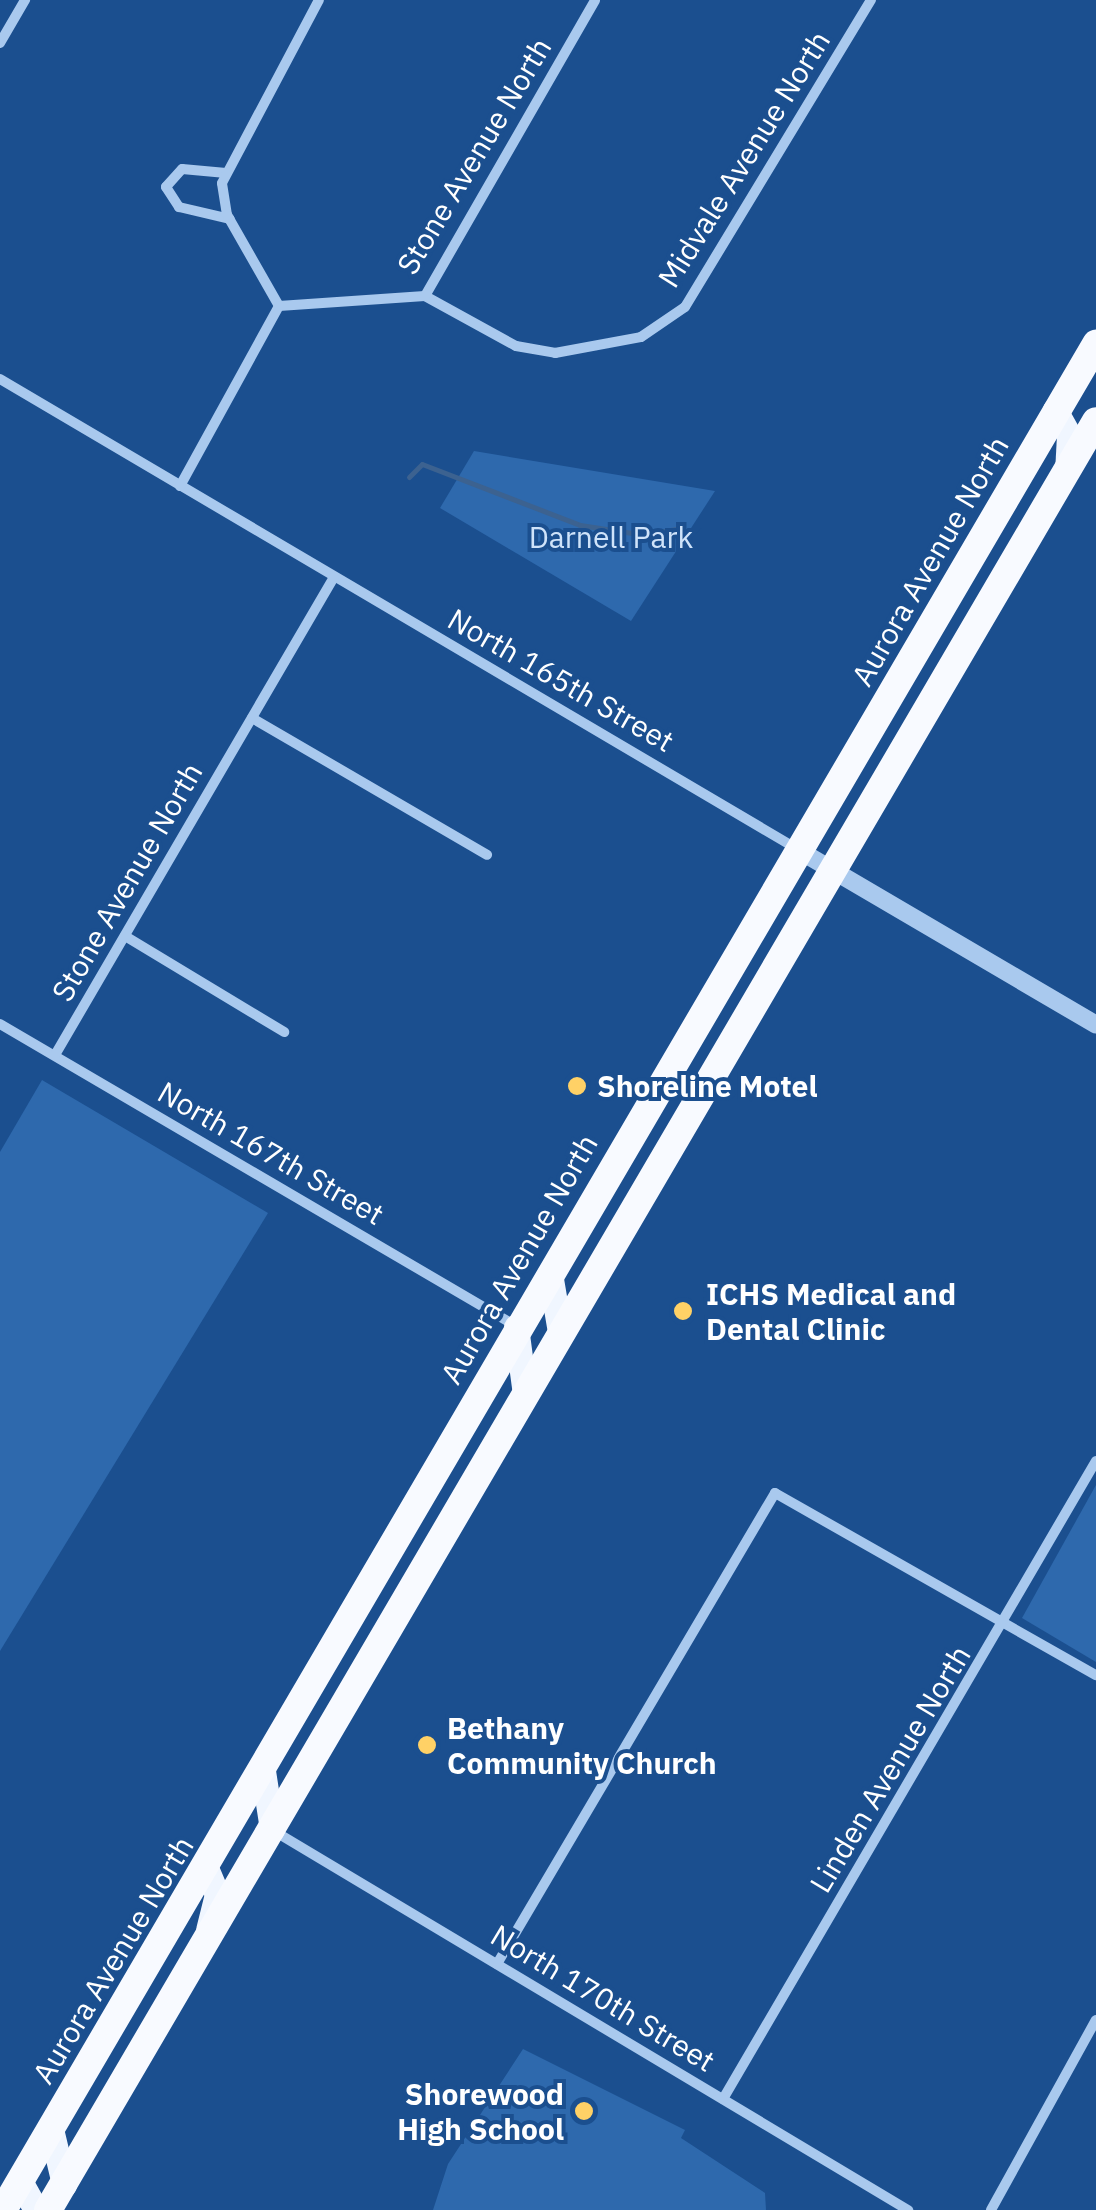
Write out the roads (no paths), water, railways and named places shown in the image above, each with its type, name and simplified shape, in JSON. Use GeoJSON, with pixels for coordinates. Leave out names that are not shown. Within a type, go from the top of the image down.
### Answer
{"type":"FeatureCollection","features":[{"type":"Feature","properties":{"kind":"highway","name":"Aurora Avenue North"},"geometry":{"type":"LineString","coordinates":[[3,2210],[263,1772],[516,1327],[1096,344]]}},
{"type":"Feature","properties":{"kind":"highway"},"geometry":{"type":"LineString","coordinates":[[48,2210],[272,1829],[559,1326],[1096,421]]}},
{"type":"Feature","properties":{"kind":"main road"},"geometry":{"type":"LineString","coordinates":[[1055,410],[1068,435],[1067,470]]}},
{"type":"Feature","properties":{"kind":"main road"},"geometry":{"type":"LineString","coordinates":[[551,1268],[559,1326]]}},
{"type":"Feature","properties":{"kind":"main road"},"geometry":{"type":"LineString","coordinates":[[516,1327],[524,1387]]}},
{"type":"Feature","properties":{"kind":"main road"},"geometry":{"type":"LineString","coordinates":[[263,1772],[272,1829]]}},
{"type":"Feature","properties":{"kind":"main road"},"geometry":{"type":"LineString","coordinates":[[206,1868],[217,1894],[206,1938]]}},
{"type":"Feature","properties":{"kind":"main road"},"geometry":{"type":"LineString","coordinates":[[52,2128],[64,2184]]}},
{"type":"Feature","properties":{"kind":"main road"},"geometry":{"type":"LineString","coordinates":[[20,2181],[36,2210]]}},
{"type":"Feature","properties":{"kind":"street"},"geometry":{"type":"LineString","coordinates":[[0,43],[24,0]]}},
{"type":"Feature","properties":{"kind":"street"},"geometry":{"type":"LineString","coordinates":[[180,486],[279,306],[230,219],[226,173],[319,0]]}},
{"type":"Feature","properties":{"kind":"street","name":"Stone Avenue North"},"geometry":{"type":"LineString","coordinates":[[279,306],[425,296],[594,0]]}},
{"type":"Feature","properties":{"kind":"street","name":"Midvale Avenue North"},"geometry":{"type":"LineString","coordinates":[[425,296],[516,346],[570,352],[641,337],[685,307],[871,0]]}},
{"type":"Feature","properties":{"kind":"street"},"geometry":{"type":"LineString","coordinates":[[226,173],[182,169],[166,194],[179,207],[230,219]]}},
{"type":"Feature","properties":{"kind":"street","name":"North 165th Street"},"geometry":{"type":"LineString","coordinates":[[0,379],[1096,1025]]}},
{"type":"Feature","properties":{"kind":"street","name":"Stone Avenue North"},"geometry":{"type":"LineString","coordinates":[[54,1055],[334,578]]}},
{"type":"Feature","properties":{"kind":"street"},"geometry":{"type":"LineString","coordinates":[[252,718],[487,856]]}},
{"type":"Feature","properties":{"kind":"street"},"geometry":{"type":"LineString","coordinates":[[125,936],[284,1032]]}},
{"type":"Feature","properties":{"kind":"street","name":"North 167th Street"},"geometry":{"type":"LineString","coordinates":[[0,1024],[516,1327]]}},
{"type":"Feature","properties":{"kind":"street","name":"Linden Avenue North"},"geometry":{"type":"LineString","coordinates":[[723,2099],[1006,1622],[1096,1461]]}},
{"type":"Feature","properties":{"kind":"street"},"geometry":{"type":"LineString","coordinates":[[497,1964],[775,1492],[1096,1675]]}},
{"type":"Feature","properties":{"kind":"street","name":"North 170th Street"},"geometry":{"type":"LineString","coordinates":[[272,1829],[908,2210]]}},
{"type":"Feature","properties":{"kind":"street"},"geometry":{"type":"LineString","coordinates":[[991,2210],[1096,2020]]}},
{"type":"Feature","properties":{"kind":"waterway"},"geometry":{"type":"LineString","coordinates":[[409,477],[422,464],[580,525],[645,535],[682,528]]}},
{"type":"Feature","properties":{"kind":"place","name":"Shoreline Motel"},"geometry":{"type":"Point","coordinates":[577,1086]}},
{"type":"Feature","properties":{"kind":"place","name":"ICHS Medical and Dental Clinic"},"geometry":{"type":"Point","coordinates":[683,1311]}},
{"type":"Feature","properties":{"kind":"place","name":"Bethany Community Church"},"geometry":{"type":"Point","coordinates":[427,1745]}},
{"type":"Feature","properties":{"kind":"place","name":"Shorewood High School"},"geometry":{"type":"Point","coordinates":[584,2111]}},
{"type":"Feature","properties":{"kind":"park label","name":"Darnell Park"},"geometry":{"type":"Point","coordinates":[611,537]}}]}
